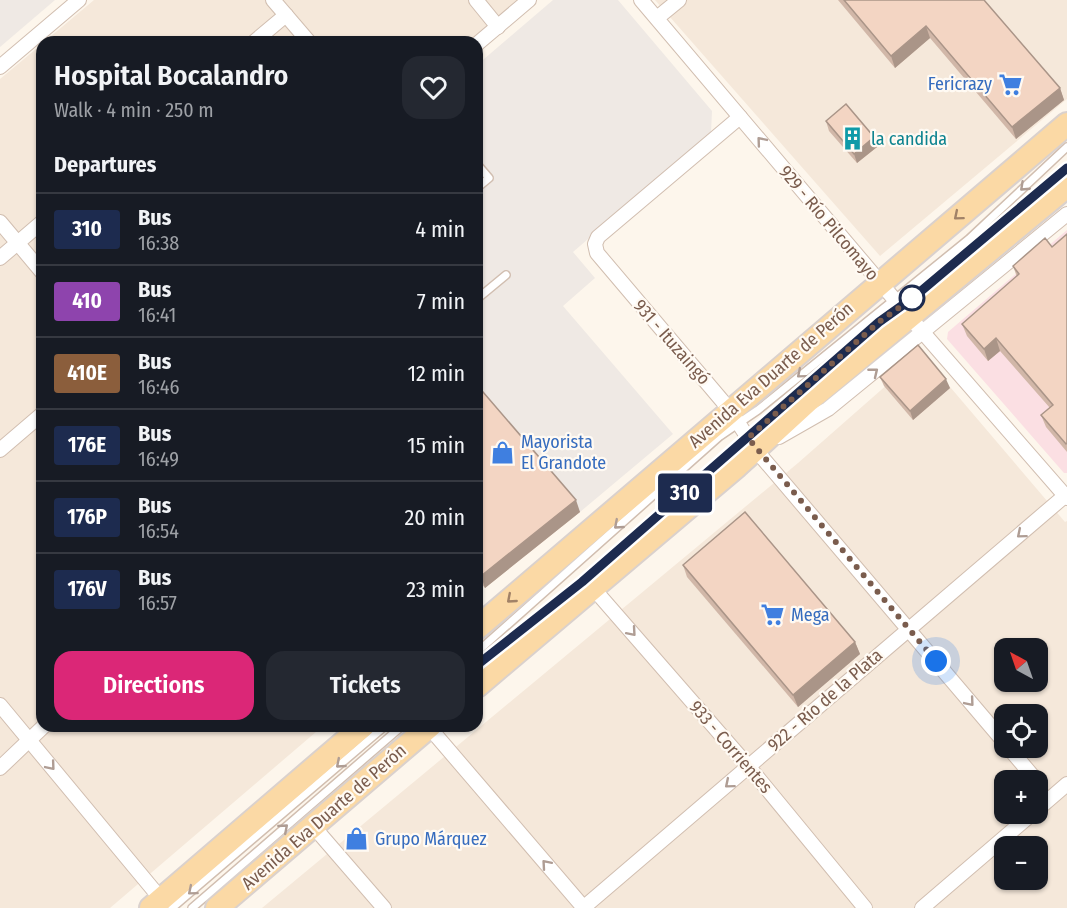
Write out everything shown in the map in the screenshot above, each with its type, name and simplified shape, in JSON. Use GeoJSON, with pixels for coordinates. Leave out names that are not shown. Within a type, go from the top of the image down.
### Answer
{"type":"FeatureCollection","features":[{"type":"Feature","properties":{"kind":"main road","name":"Avenida Eva Duarte de Perón"},"geometry":{"type":"LineString","coordinates":[[483,681],[593,588],[752,444],[809,400],[901,307],[1067,124]]}},
{"type":"Feature","properties":{"kind":"main road","name":"Avenida Eva Duarte de Perón"},"geometry":{"type":"LineString","coordinates":[[483,623],[735,416],[806,345],[901,307],[1067,186]]}},
{"type":"Feature","properties":{"kind":"main road"},"geometry":{"type":"LineString","coordinates":[[735,416],[789,370],[806,345]]}},
{"type":"Feature","properties":{"kind":"main road"},"geometry":{"type":"LineString","coordinates":[[162,905],[356,732]]}},
{"type":"Feature","properties":{"kind":"main road","name":"Avenida Eva Duarte de Perón"},"geometry":{"type":"LineString","coordinates":[[217,908],[422,732]]}},
{"type":"Feature","properties":{"kind":"street"},"geometry":{"type":"LineString","coordinates":[[37,36],[79,0]]}},
{"type":"Feature","properties":{"kind":"street"},"geometry":{"type":"LineString","coordinates":[[273,0],[304,36]]}},
{"type":"Feature","properties":{"kind":"street"},"geometry":{"type":"LineString","coordinates":[[476,0],[498,27]]}},
{"type":"Feature","properties":{"kind":"street"},"geometry":{"type":"LineString","coordinates":[[483,39],[529,0]]}},
{"type":"Feature","properties":{"kind":"street","name":"929 - Río Pilcomayo"},"geometry":{"type":"LineString","coordinates":[[640,0],[901,307],[1066,496]]}},
{"type":"Feature","properties":{"kind":"street"},"geometry":{"type":"LineString","coordinates":[[657,18],[679,0]]}},
{"type":"Feature","properties":{"kind":"street"},"geometry":{"type":"LineString","coordinates":[[261,36],[286,15]]}},
{"type":"Feature","properties":{"kind":"street"},"geometry":{"type":"LineString","coordinates":[[0,67],[36,36]]}},
{"type":"Feature","properties":{"kind":"street","name":"931 - Ituzaingó"},"geometry":{"type":"LineString","coordinates":[[740,117],[598,237],[595,244],[600,259],[735,416],[752,444],[994,730]]}},
{"type":"Feature","properties":{"kind":"street","name":"Avenida Eva Duarte de Perón"},"geometry":{"type":"LineString","coordinates":[[901,307],[1067,214]]}},
{"type":"Feature","properties":{"kind":"street"},"geometry":{"type":"LineString","coordinates":[[0,222],[36,265]]}},
{"type":"Feature","properties":{"kind":"street"},"geometry":{"type":"LineString","coordinates":[[0,258],[36,227]]}},
{"type":"Feature","properties":{"kind":"street"},"geometry":{"type":"LineString","coordinates":[[0,450],[36,419]]}},
{"type":"Feature","properties":{"kind":"street","name":"922 - Río de la Plata"},"geometry":{"type":"LineString","coordinates":[[584,908],[908,628],[1066,496]]}},
{"type":"Feature","properties":{"kind":"street","name":"933 - Corrientes"},"geometry":{"type":"LineString","coordinates":[[593,588],[748,767],[865,908]]}},
{"type":"Feature","properties":{"kind":"street"},"geometry":{"type":"LineString","coordinates":[[0,705],[162,905]]}},
{"type":"Feature","properties":{"kind":"street"},"geometry":{"type":"LineString","coordinates":[[0,768],[38,732]]}},
{"type":"Feature","properties":{"kind":"street"},"geometry":{"type":"LineString","coordinates":[[434,732],[584,908]]}},
{"type":"Feature","properties":{"kind":"street"},"geometry":{"type":"LineString","coordinates":[[1017,758],[1028,770]]}},
{"type":"Feature","properties":{"kind":"street"},"geometry":{"type":"LineString","coordinates":[[1048,801],[1067,784]]}},
{"type":"Feature","properties":{"kind":"street"},"geometry":{"type":"LineString","coordinates":[[1048,794],[1051,798]]}},
{"type":"Feature","properties":{"kind":"street"},"geometry":{"type":"LineString","coordinates":[[922,908],[1020,824]]}},
{"type":"Feature","properties":{"kind":"street"},"geometry":{"type":"LineString","coordinates":[[313,826],[384,908]]}},
{"type":"Feature","properties":{"kind":"lane"},"geometry":{"type":"LineString","coordinates":[[901,307],[1067,147]]}},
{"type":"Feature","properties":{"kind":"lane"},"geometry":{"type":"LineString","coordinates":[[789,370],[824,341],[901,307],[1067,168]]}},
{"type":"Feature","properties":{"kind":"lane"},"geometry":{"type":"LineString","coordinates":[[483,171],[489,178],[483,183]]}},
{"type":"Feature","properties":{"kind":"lane"},"geometry":{"type":"LineString","coordinates":[[483,294],[506,275]]}},
{"type":"Feature","properties":{"kind":"lane"},"geometry":{"type":"LineString","coordinates":[[483,647],[735,416],[758,410],[862,323]]}},
{"type":"Feature","properties":{"kind":"lane"},"geometry":{"type":"LineString","coordinates":[[483,660],[752,444]]}},
{"type":"Feature","properties":{"kind":"lane"},"geometry":{"type":"LineString","coordinates":[[162,905],[378,732]]}},
{"type":"Feature","properties":{"kind":"lane"},"geometry":{"type":"LineString","coordinates":[[192,908],[395,732]]}},
{"type":"Feature","properties":{"kind":"shaded area"},"geometry":{"type":"Polygon","coordinates":[[[0,0],[55,0],[0,47],[0,0]]]}},
{"type":"Feature","properties":{"kind":"shaded area"},"geometry":{"type":"Polygon","coordinates":[[[94,0],[524,0],[481,36],[51,36],[94,0]]]}},
{"type":"Feature","properties":{"kind":"shaded area"},"geometry":{"type":"Polygon","coordinates":[[[553,0],[618,0],[712,111],[711,133],[573,252],[595,278],[563,306],[673,434],[580,512],[483,400],[483,60],[553,0]]]}},
{"type":"Feature","properties":{"kind":"shaded area"},"geometry":{"type":"Polygon","coordinates":[[[655,0],[1067,0],[1067,99],[880,256],[655,0]]]}},
{"type":"Feature","properties":{"kind":"shaded area"},"geometry":{"type":"Polygon","coordinates":[[[36,49],[36,732],[316,732],[110,908],[0,908],[0,79],[36,49]]]}},
{"type":"Feature","properties":{"kind":"shaded area"},"geometry":{"type":"Polygon","coordinates":[[[1067,230],[1067,473],[1064,473],[947,339],[948,332],[1067,230]]]}},
{"type":"Feature","properties":{"kind":"shaded area"},"geometry":{"type":"Polygon","coordinates":[[[922,354],[1065,522],[1067,521],[1067,908],[262,908],[474,732],[483,732],[483,725],[798,463],[922,354]]]}},
{"type":"Feature","properties":{"kind":"building","name":"Fericrazy"},"geometry":{"type":"Polygon","coordinates":[[[844,0],[984,0],[1060,88],[1012,127],[926,26],[891,56],[844,0]]]}},
{"type":"Feature","properties":{"kind":"building","name":"la candida"},"geometry":{"type":"Polygon","coordinates":[[[846,104],[874,137],[854,154],[826,121],[846,104]]]}},
{"type":"Feature","properties":{"kind":"building"},"geometry":{"type":"Polygon","coordinates":[[[1067,234],[1066,444],[1041,415],[1053,405],[996,338],[984,349],[962,324],[1019,274],[1013,266],[1045,238],[1052,247],[1067,234]]]}},
{"type":"Feature","properties":{"kind":"building"},"geometry":{"type":"Polygon","coordinates":[[[918,345],[946,379],[910,411],[880,377],[918,345]]]}},
{"type":"Feature","properties":{"kind":"building","name":"Mayorista El Grandote"},"geometry":{"type":"Polygon","coordinates":[[[483,392],[576,500],[483,574],[483,392]]]}},
{"type":"Feature","properties":{"kind":"building","name":"Mega"},"geometry":{"type":"Polygon","coordinates":[[[745,512],[855,642],[793,695],[683,565],[745,512]]]}},
{"type":"Feature","properties":{"kind":"bus line","name":"310"},"geometry":{"type":"LineString","coordinates":[[483,660],[582,582],[886,316],[914,297],[1067,168]]}},
{"type":"Feature","properties":{"kind":"place","name":"Fericrazy"},"geometry":{"type":"Point","coordinates":[1010,84]}},
{"type":"Feature","properties":{"kind":"place","name":"la candida"},"geometry":{"type":"Point","coordinates":[853,139]}},
{"type":"Feature","properties":{"kind":"place","name":"Mayorista El Grandote"},"geometry":{"type":"Point","coordinates":[503,452]}},
{"type":"Feature","properties":{"kind":"place","name":"Mega"},"geometry":{"type":"Point","coordinates":[773,615]}},
{"type":"Feature","properties":{"kind":"place","name":"Grupo Márquez"},"geometry":{"type":"Point","coordinates":[357,839]}},
{"type":"Feature","properties":{"kind":"route"},"geometry":{"type":"LineString","coordinates":[[912,298],[914,297],[886,316],[748,438],[936,661]]}}]}
